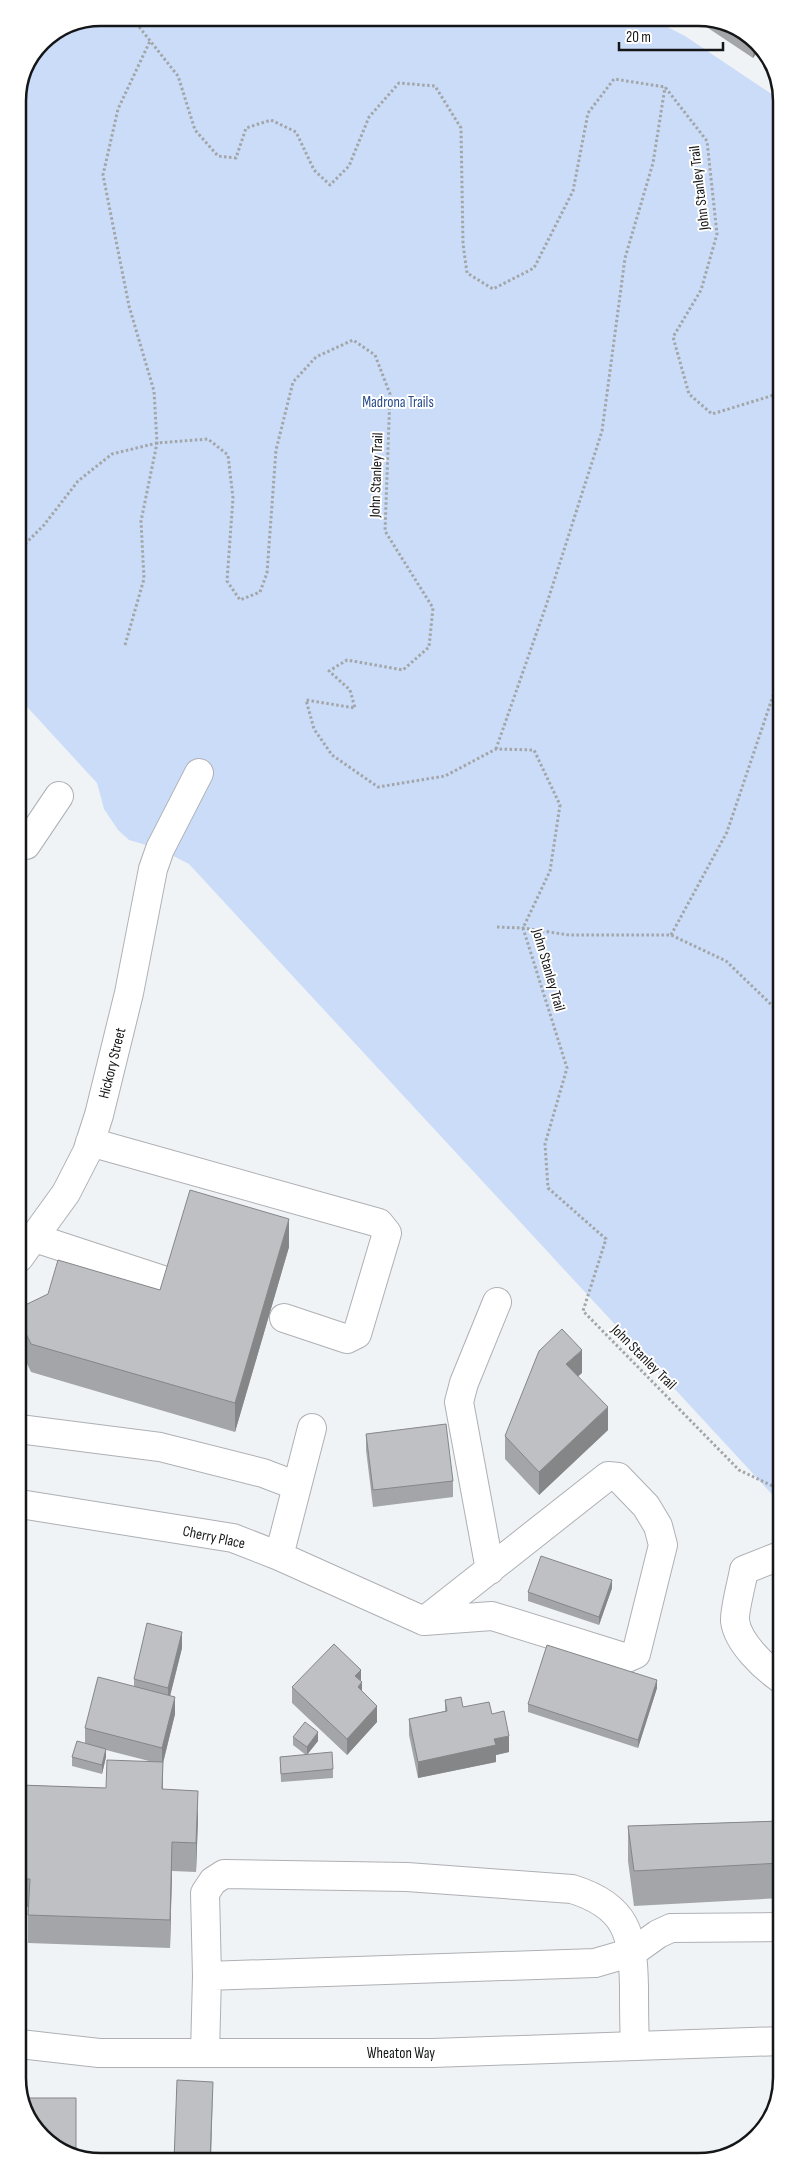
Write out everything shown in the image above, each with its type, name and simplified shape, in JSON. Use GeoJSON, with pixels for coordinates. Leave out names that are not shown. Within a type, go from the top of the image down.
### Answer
{"type":"FeatureCollection","features":[{"type":"Feature","properties":{"kind":"street","name":"Hickory Street"},"geometry":{"type":"LineString","coordinates":[[27,1248],[66,1193],[87,1152],[99,1115],[129,993],[153,869],[160,849],[199,773]]}},
{"type":"Feature","properties":{"kind":"street"},"geometry":{"type":"LineString","coordinates":[[26,845],[59,796]]}},
{"type":"Feature","properties":{"kind":"street"},"geometry":{"type":"LineString","coordinates":[[90,1142],[379,1223],[387,1232],[357,1334],[348,1339],[284,1318]]}},
{"type":"Feature","properties":{"kind":"street"},"geometry":{"type":"LineString","coordinates":[[27,1248],[178,1285]]}},
{"type":"Feature","properties":{"kind":"street"},"geometry":{"type":"LineString","coordinates":[[490,1570],[460,1402],[464,1383],[497,1302]]}},
{"type":"Feature","properties":{"kind":"street"},"geometry":{"type":"LineString","coordinates":[[279,1556],[312,1428]]}},
{"type":"Feature","properties":{"kind":"street"},"geometry":{"type":"LineString","coordinates":[[26,1430],[160,1447],[263,1473],[297,1486]]}},
{"type":"Feature","properties":{"kind":"street"},"geometry":{"type":"LineString","coordinates":[[608,1476],[618,1478],[646,1506],[658,1526],[663,1545],[636,1654],[627,1658],[492,1616],[424,1621],[608,1476]]}},
{"type":"Feature","properties":{"kind":"street","name":"Cherry Place"},"geometry":{"type":"LineString","coordinates":[[26,1505],[232,1538],[279,1556],[424,1621]]}},
{"type":"Feature","properties":{"kind":"street"},"geometry":{"type":"LineString","coordinates":[[773,1559],[744,1570],[735,1621],[745,1642],[765,1667],[773,1673]]}},
{"type":"Feature","properties":{"kind":"street"},"geometry":{"type":"LineString","coordinates":[[205,2053],[207,1976],[205,1894],[213,1881],[224,1874],[407,1877],[572,1888],[591,1894],[608,1907],[623,1923],[630,1937],[633,1952],[635,2045]]}},
{"type":"Feature","properties":{"kind":"street"},"geometry":{"type":"LineString","coordinates":[[207,1976],[580,1965],[609,1960],[633,1952],[658,1934],[671,1928],[773,1926]]}},
{"type":"Feature","properties":{"kind":"street","name":"Wheaton Way"},"geometry":{"type":"LineString","coordinates":[[26,2045],[99,2053],[433,2053],[773,2041]]}},
{"type":"Feature","properties":{"kind":"path"},"geometry":{"type":"LineString","coordinates":[[138,26],[178,76],[195,130],[218,156],[236,158],[246,128],[270,120],[296,132],[314,170],[330,184],[348,166],[370,117],[399,83],[435,86],[461,128],[463,244],[467,273],[493,289],[534,268],[573,191],[588,113],[614,79],[665,86],[653,162],[625,258],[602,430],[547,603],[496,749]]}},
{"type":"Feature","properties":{"kind":"path"},"geometry":{"type":"LineString","coordinates":[[125,645],[144,579],[140,521],[157,443],[154,392],[129,306],[103,175],[118,109],[150,42]]}},
{"type":"Feature","properties":{"kind":"path","name":"John Stanley Trail"},"geometry":{"type":"LineString","coordinates":[[665,86],[707,141],[716,234],[701,290],[673,337],[688,394],[712,414],[773,395]]}},
{"type":"Feature","properties":{"kind":"path","name":"John Stanley Trail"},"geometry":{"type":"LineString","coordinates":[[26,542],[44,525],[78,481],[112,454],[157,443],[208,439],[228,455],[233,498],[227,581],[240,600],[260,592],[268,573],[276,450],[292,382],[316,357],[353,340],[374,355],[390,394],[385,531],[433,608],[429,647],[403,670],[348,660],[329,671],[350,690],[356,708],[306,700],[314,729],[332,755],[378,787],[445,776],[496,749],[534,750],[560,805],[550,871],[523,928],[567,1068],[546,1144],[548,1188],[606,1239],[583,1311],[739,1470],[773,1486]]}},
{"type":"Feature","properties":{"kind":"path"},"geometry":{"type":"LineString","coordinates":[[671,935],[727,832],[773,698]]}},
{"type":"Feature","properties":{"kind":"path"},"geometry":{"type":"LineString","coordinates":[[496,927],[523,928],[569,935],[671,935],[726,961],[773,1006]]}},
{"type":"Feature","properties":{"kind":"green space","name":"Madrona Trails"},"geometry":{"type":"Polygon","coordinates":[[[101,26],[666,26],[685,36],[772,95],[773,1495],[189,864],[160,849],[129,840],[118,830],[104,809],[97,783],[26,706],[26,96],[32,72],[48,48],[72,32],[101,26]]]}},
{"type":"Feature","properties":{"kind":"building"},"geometry":{"type":"Polygon","coordinates":[[[190,1190],[289,1219],[235,1403],[31,1344],[26,1334],[26,1305],[48,1294],[58,1260],[160,1290],[190,1190]]]}},
{"type":"Feature","properties":{"kind":"building"},"geometry":{"type":"Polygon","coordinates":[[[562,1329],[582,1350],[566,1364],[608,1407],[539,1472],[505,1436],[539,1351],[562,1329]]]}},
{"type":"Feature","properties":{"kind":"building"},"geometry":{"type":"Polygon","coordinates":[[[446,1424],[453,1481],[373,1490],[366,1434],[446,1424]]]}},
{"type":"Feature","properties":{"kind":"building"},"geometry":{"type":"Polygon","coordinates":[[[541,1556],[612,1580],[599,1617],[528,1592],[541,1556]]]}},
{"type":"Feature","properties":{"kind":"building"},"geometry":{"type":"Polygon","coordinates":[[[147,1623],[182,1632],[168,1688],[134,1679],[147,1623]]]}},
{"type":"Feature","properties":{"kind":"building"},"geometry":{"type":"Polygon","coordinates":[[[334,1644],[361,1670],[355,1676],[362,1682],[358,1687],[377,1706],[347,1739],[292,1687],[334,1644]]]}},
{"type":"Feature","properties":{"kind":"building"},"geometry":{"type":"Polygon","coordinates":[[[547,1645],[657,1680],[638,1740],[528,1704],[547,1645]]]}},
{"type":"Feature","properties":{"kind":"building"},"geometry":{"type":"Polygon","coordinates":[[[98,1677],[175,1697],[162,1748],[85,1728],[98,1677]]]}},
{"type":"Feature","properties":{"kind":"building"},"geometry":{"type":"Polygon","coordinates":[[[461,1697],[463,1707],[489,1702],[492,1714],[504,1711],[509,1736],[494,1739],[496,1745],[418,1762],[409,1719],[447,1711],[445,1700],[461,1697]]]}},
{"type":"Feature","properties":{"kind":"building"},"geometry":{"type":"Polygon","coordinates":[[[305,1722],[318,1732],[307,1747],[293,1737],[305,1722]]]}},
{"type":"Feature","properties":{"kind":"building"},"geometry":{"type":"Polygon","coordinates":[[[77,1741],[106,1749],[102,1765],[72,1757],[77,1741]]]}},
{"type":"Feature","properties":{"kind":"building"},"geometry":{"type":"Polygon","coordinates":[[[332,1752],[333,1769],[281,1774],[280,1757],[332,1752]]]}},
{"type":"Feature","properties":{"kind":"building"},"geometry":{"type":"Polygon","coordinates":[[[107,1760],[163,1762],[162,1789],[198,1791],[196,1843],[172,1842],[170,1920],[28,1915],[30,1879],[26,1879],[26,1785],[106,1788],[107,1760]]]}},
{"type":"Feature","properties":{"kind":"building"},"geometry":{"type":"Polygon","coordinates":[[[773,1821],[773,1863],[634,1871],[628,1826],[773,1821]]]}},
{"type":"Feature","properties":{"kind":"building"},"geometry":{"type":"Polygon","coordinates":[[[177,2080],[213,2082],[210,2153],[174,2153],[177,2080]]]}},
{"type":"Feature","properties":{"kind":"building"},"geometry":{"type":"Polygon","coordinates":[[[29,2098],[76,2098],[76,2149],[55,2137],[45,2127],[34,2111],[29,2098]]]}}]}
